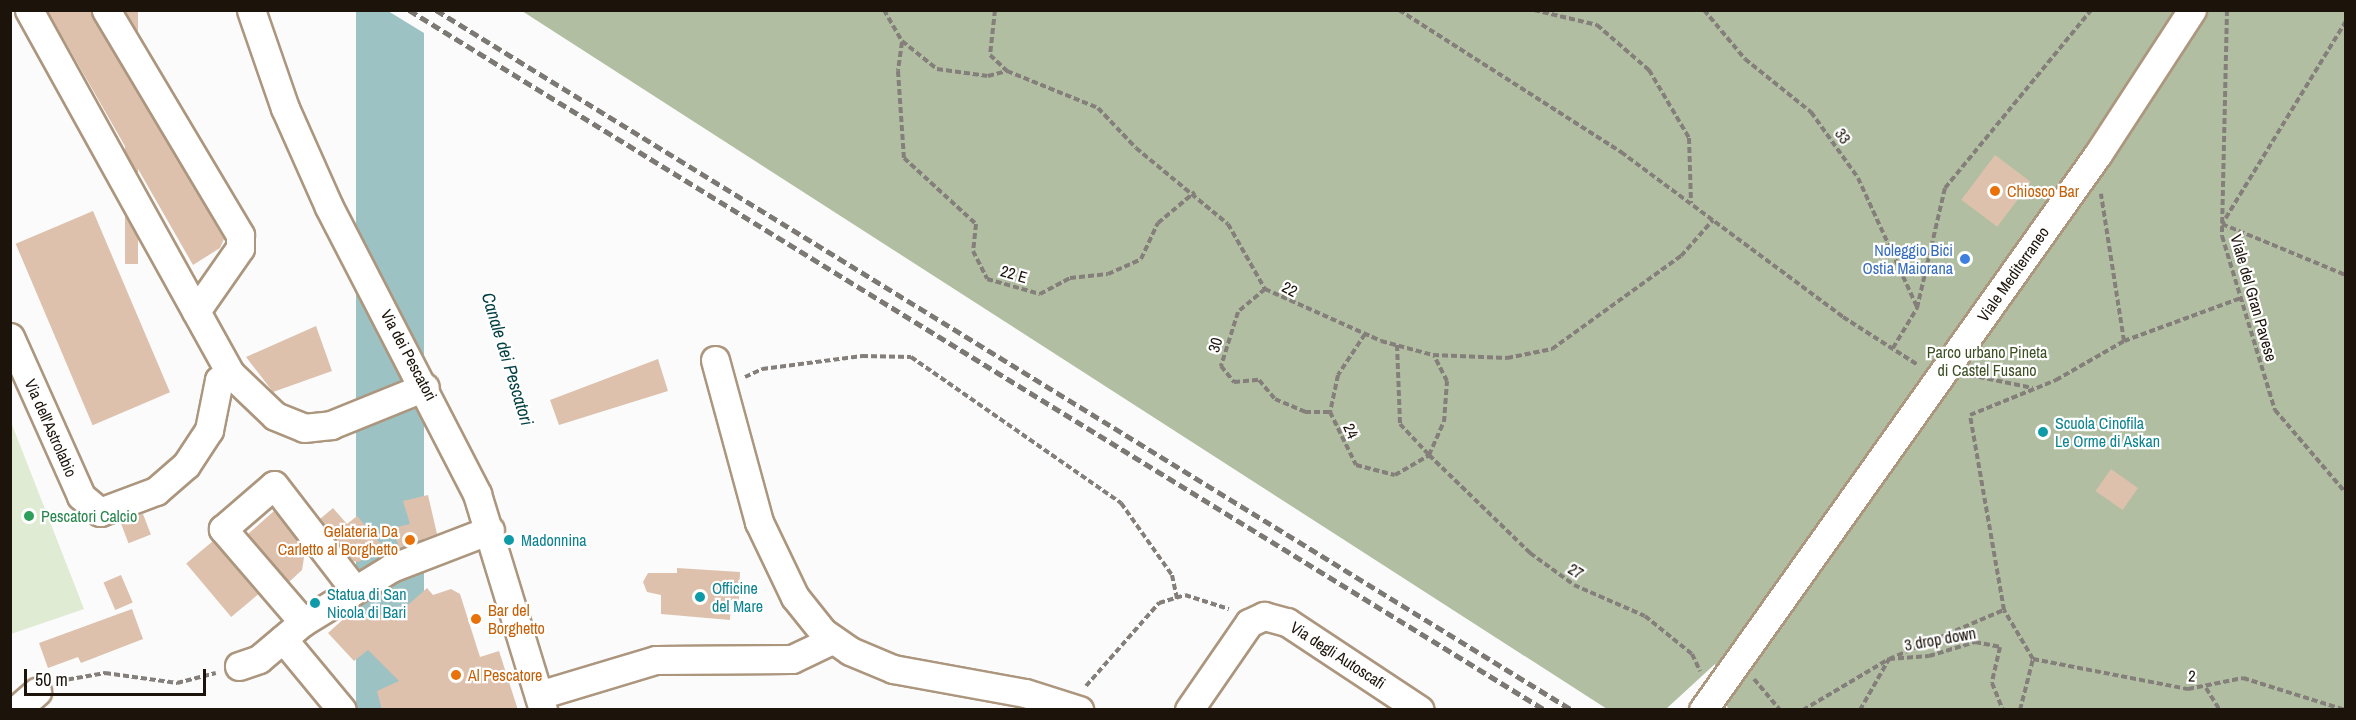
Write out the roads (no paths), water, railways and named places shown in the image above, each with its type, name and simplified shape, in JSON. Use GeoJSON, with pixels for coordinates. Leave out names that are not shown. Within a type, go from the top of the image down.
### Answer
{"type":"FeatureCollection","features":[{"type":"Feature","properties":{"kind":"street"},"geometry":{"type":"LineString","coordinates":[[29,10],[230,373],[275,416],[304,428],[331,425],[425,387]]}},
{"type":"Feature","properties":{"kind":"street"},"geometry":{"type":"LineString","coordinates":[[106,10],[240,235],[240,248],[196,311]]}},
{"type":"Feature","properties":{"kind":"street","name":"Via dei Pescatori"},"geometry":{"type":"LineString","coordinates":[[251,10],[311,168],[425,387],[490,530],[541,702]]}},
{"type":"Feature","properties":{"kind":"street","name":"Viale Mediterraneo"},"geometry":{"type":"LineString","coordinates":[[1707,703],[2098,154],[2193,10]]}},
{"type":"Feature","properties":{"kind":"street","name":"Via dell'Astrolabio"},"geometry":{"type":"LineString","coordinates":[[10,337],[81,496],[100,512],[156,491],[186,465],[208,430],[219,380],[230,373]]}},
{"type":"Feature","properties":{"kind":"street"},"geometry":{"type":"LineString","coordinates":[[715,360],[759,522],[795,597],[832,640],[893,669],[1025,693],[1081,700]]}},
{"type":"Feature","properties":{"kind":"street"},"geometry":{"type":"LineString","coordinates":[[342,710],[310,672],[293,631],[223,529],[274,485],[354,588]]}},
{"type":"Feature","properties":{"kind":"street"},"geometry":{"type":"LineString","coordinates":[[239,666],[354,588],[490,530]]}},
{"type":"Feature","properties":{"kind":"street","name":"Via degli Autoscafi"},"geometry":{"type":"LineString","coordinates":[[1189,710],[1252,620],[1282,619],[1420,710]]}},
{"type":"Feature","properties":{"kind":"street"},"geometry":{"type":"LineString","coordinates":[[541,702],[631,666],[682,658],[792,659],[832,640]]}},
{"type":"Feature","properties":{"kind":"street"},"geometry":{"type":"LineString","coordinates":[[16,710],[37,692]]}},
{"type":"Feature","properties":{"kind":"water"},"geometry":{"type":"Polygon","coordinates":[[[356,11],[424,11],[424,710],[356,710],[356,11]]]}},
{"type":"Feature","properties":{"kind":"railway"},"geometry":{"type":"LineString","coordinates":[[409,10],[1545,710]]}},
{"type":"Feature","properties":{"kind":"railway"},"geometry":{"type":"LineString","coordinates":[[436,10],[1572,710]]}},
{"type":"Feature","properties":{"kind":"place","name":"Chiosco Bar"},"geometry":{"type":"Point","coordinates":[1995,191]}},
{"type":"Feature","properties":{"kind":"place","name":"Noleggio Bici Ostia Maiorana"},"geometry":{"type":"Point","coordinates":[1965,259]}},
{"type":"Feature","properties":{"kind":"place","name":"Scuola Cinofila Le Orme di Askan"},"geometry":{"type":"Point","coordinates":[2043,432]}},
{"type":"Feature","properties":{"kind":"place","name":"Pescatori Calcio"},"geometry":{"type":"Point","coordinates":[29,516]}},
{"type":"Feature","properties":{"kind":"place","name":"Gelateria Da Carletto al Borghetto"},"geometry":{"type":"Point","coordinates":[410,540]}},
{"type":"Feature","properties":{"kind":"place","name":"Madonnina"},"geometry":{"type":"Point","coordinates":[509,540]}},
{"type":"Feature","properties":{"kind":"place","name":"Officine del Mare"},"geometry":{"type":"Point","coordinates":[700,597]}},
{"type":"Feature","properties":{"kind":"place","name":"Statua di San Nicola di Bari"},"geometry":{"type":"Point","coordinates":[315,603]}},
{"type":"Feature","properties":{"kind":"place","name":"Bar del Borghetto"},"geometry":{"type":"Point","coordinates":[476,619]}},
{"type":"Feature","properties":{"kind":"place","name":"Al Pescatore"},"geometry":{"type":"Point","coordinates":[456,675]}},
{"type":"Feature","properties":{"kind":"park label","name":"Parco urbano Pineta di Castel Fusano"},"geometry":{"type":"Point","coordinates":[1987,361]}},
{"type":"Feature","properties":{"kind":"water label","name":"Canale dei Pescatori"},"geometry":{"type":"Point","coordinates":[507,359]}}]}
